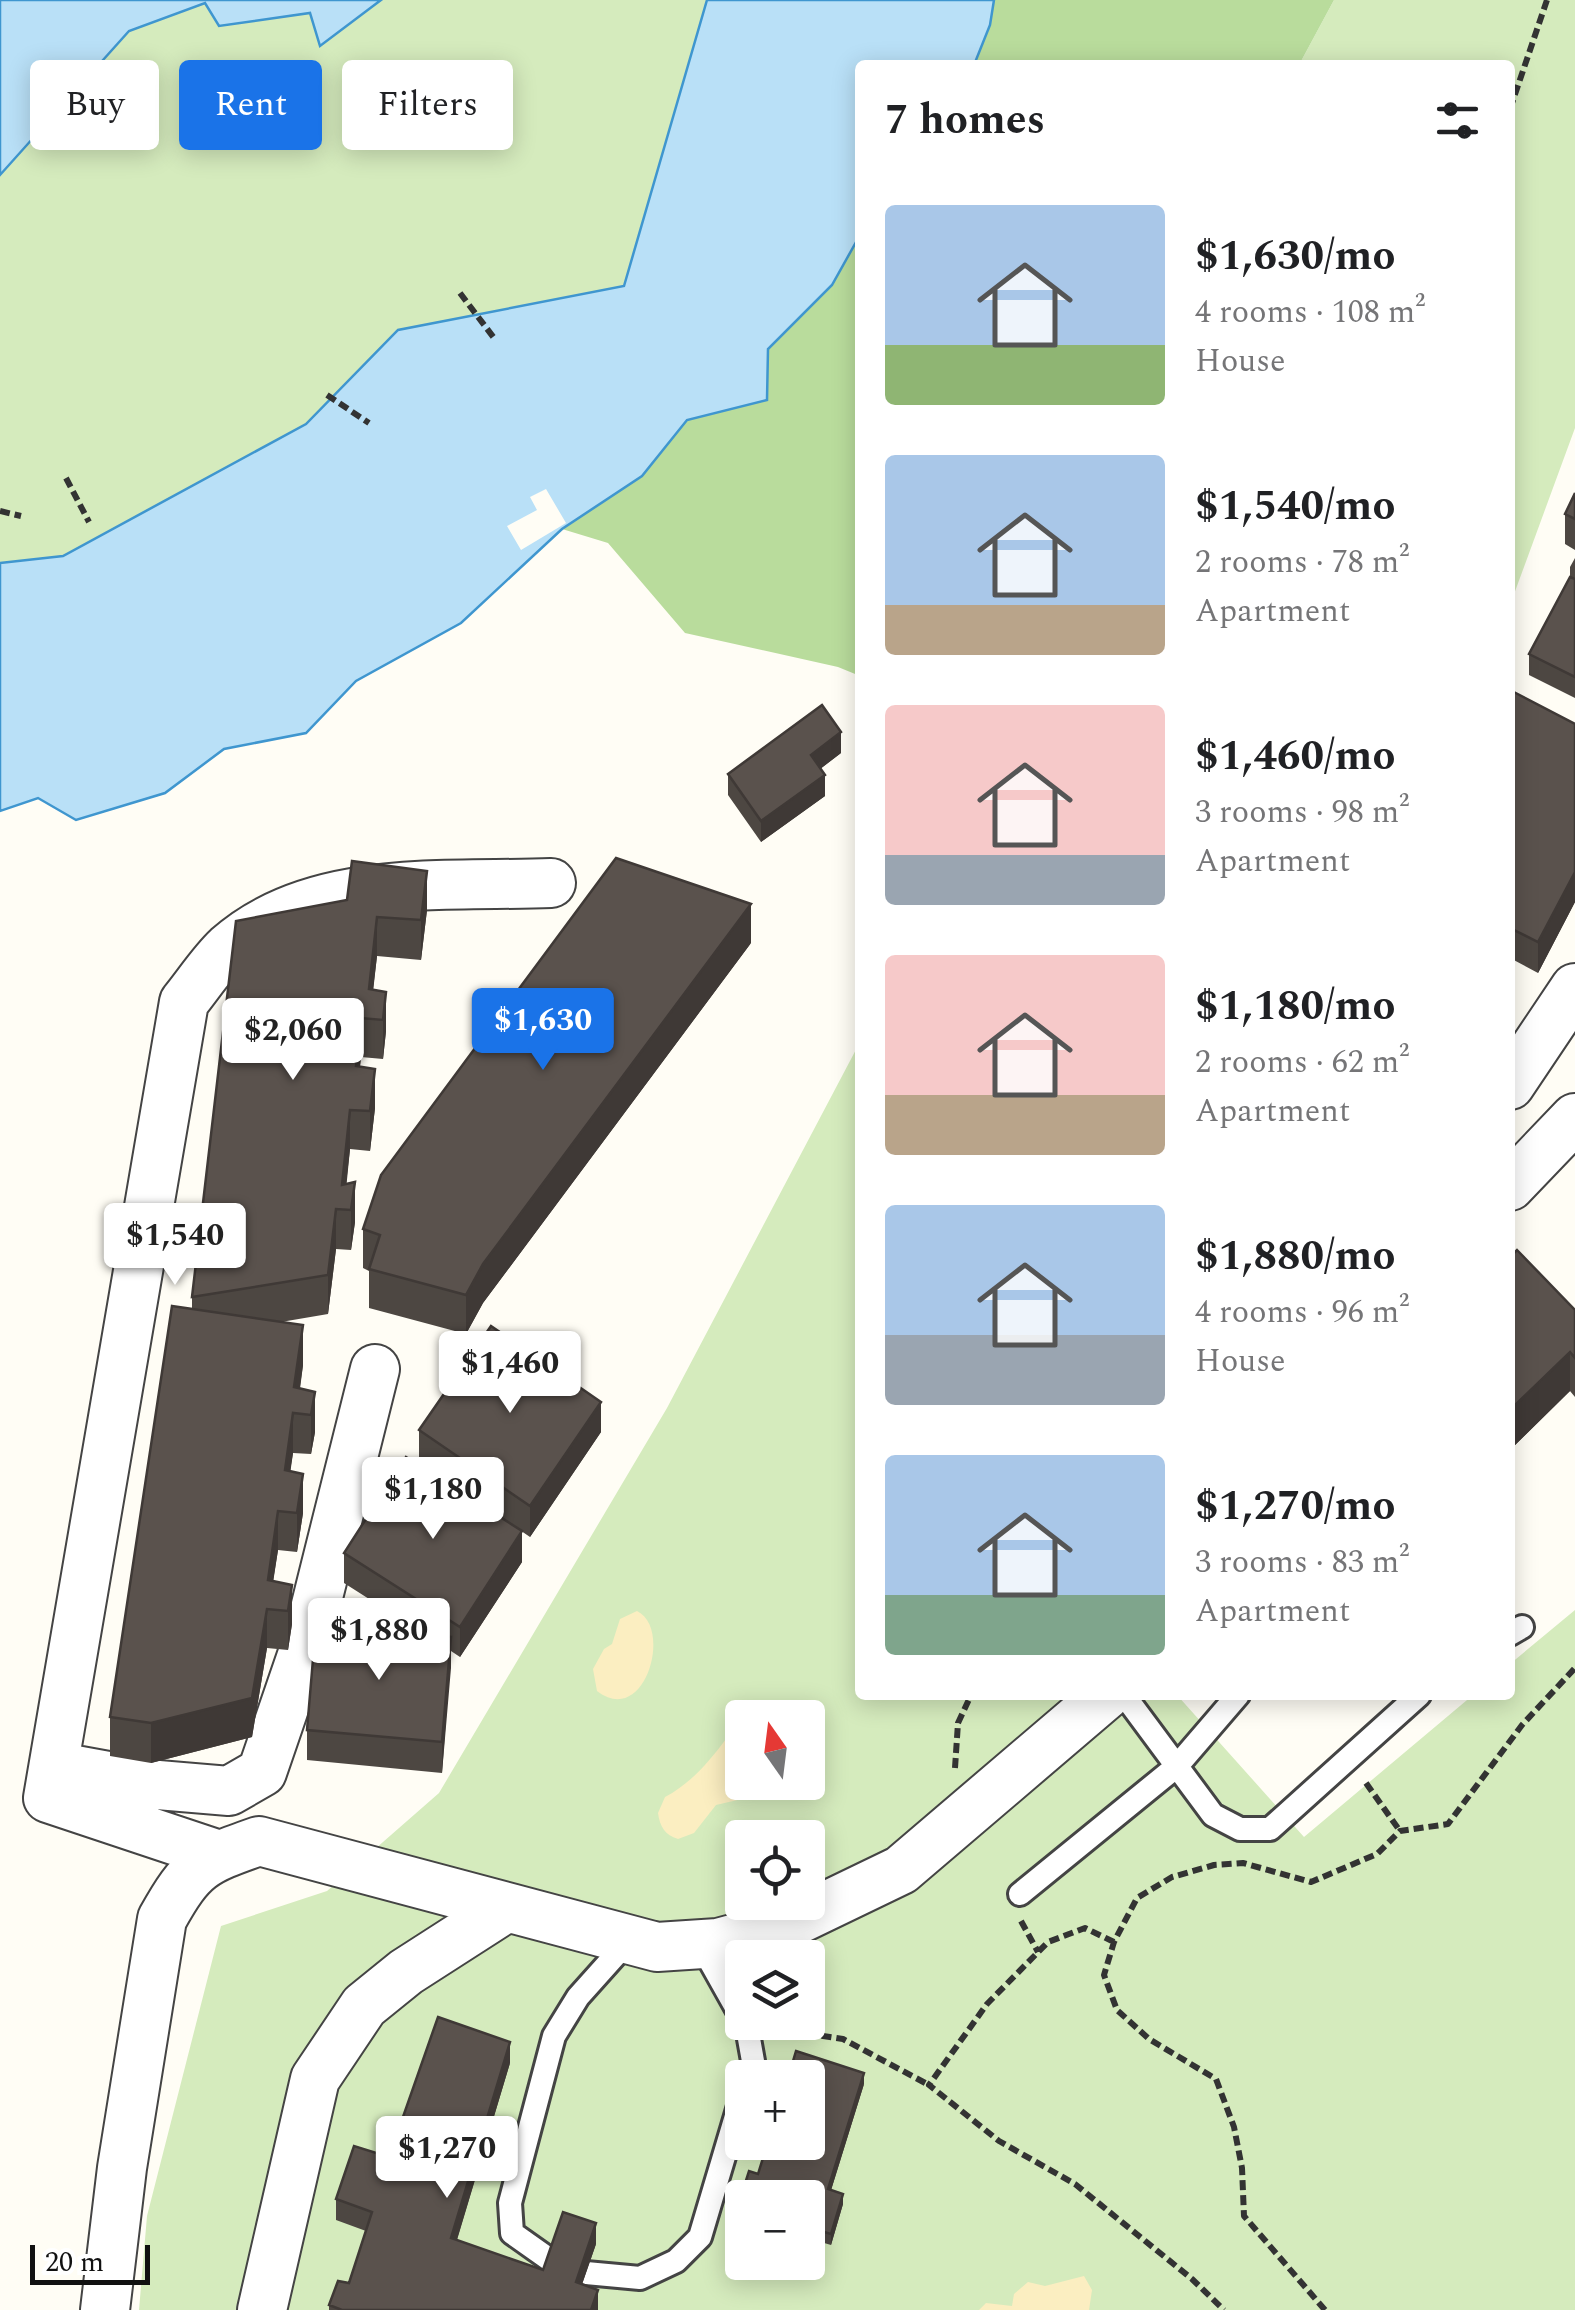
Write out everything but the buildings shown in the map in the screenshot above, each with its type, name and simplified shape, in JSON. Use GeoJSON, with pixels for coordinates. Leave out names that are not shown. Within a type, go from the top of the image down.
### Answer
{"type":"FeatureCollection","features":[{"type":"Feature","properties":{"kind":"street"},"geometry":{"type":"LineString","coordinates":[[219,1855],[48,1798],[184,1002],[228,948],[286,911],[354,891],[551,883]]}},
{"type":"Feature","properties":{"kind":"street"},"geometry":{"type":"LineString","coordinates":[[1515,1078],[1575,988]]}},
{"type":"Feature","properties":{"kind":"street"},"geometry":{"type":"LineString","coordinates":[[1515,1177],[1575,1118]]}},
{"type":"Feature","properties":{"kind":"street"},"geometry":{"type":"LineString","coordinates":[[54,1766],[158,1785],[229,1790],[262,1772],[307,1641],[376,1370]]}},
{"type":"Feature","properties":{"kind":"street"},"geometry":{"type":"LineString","coordinates":[[105,2310],[122,2168],[162,1919],[181,1884],[198,1866],[259,1841],[657,1948],[701,1945],[789,1924],[901,1870],[1100,1700]]}},
{"type":"Feature","properties":{"kind":"street"},"geometry":{"type":"LineString","coordinates":[[262,2310],[314,2079],[364,2006],[406,1972],[504,1908]]}},
{"type":"Feature","properties":{"kind":"lane"},"geometry":{"type":"LineString","coordinates":[[1128,1700],[1213,1815],[1240,1830],[1270,1829],[1414,1700]]}},
{"type":"Feature","properties":{"kind":"lane"},"geometry":{"type":"LineString","coordinates":[[1020,1894],[1177,1766],[1234,1700]]}},
{"type":"Feature","properties":{"kind":"lane"},"geometry":{"type":"LineString","coordinates":[[553,2262],[512,2233],[510,2203],[554,2036],[578,1997],[629,1940]]}},
{"type":"Feature","properties":{"kind":"lane"},"geometry":{"type":"LineString","coordinates":[[701,1945],[725,1987]]}},
{"type":"Feature","properties":{"kind":"lane"},"geometry":{"type":"LineString","coordinates":[[586,2273],[640,2278],[676,2261],[700,2237],[725,2153]]}},
{"type":"Feature","properties":{"kind":"path"},"geometry":{"type":"LineString","coordinates":[[1515,94],[1547,0]]}},
{"type":"Feature","properties":{"kind":"path"},"geometry":{"type":"LineString","coordinates":[[460,293],[494,338]]}},
{"type":"Feature","properties":{"kind":"path"},"geometry":{"type":"LineString","coordinates":[[327,395],[369,423]]}},
{"type":"Feature","properties":{"kind":"path"},"geometry":{"type":"LineString","coordinates":[[66,478],[88,522]]}},
{"type":"Feature","properties":{"kind":"path"},"geometry":{"type":"LineString","coordinates":[[0,511],[21,516]]}},
{"type":"Feature","properties":{"kind":"path"},"geometry":{"type":"LineString","coordinates":[[1326,2310],[1244,2216],[1242,2168],[1234,2127],[1216,2080],[1149,2039],[1117,2010],[1104,1975],[1114,1942],[1138,1898],[1172,1877],[1214,1864],[1242,1863],[1311,1882],[1376,1854],[1400,1830],[1448,1824],[1522,1725],[1575,1668]]}},
{"type":"Feature","properties":{"kind":"path"},"geometry":{"type":"LineString","coordinates":[[962,1818],[955,1770],[958,1724],[970,1700]]}},
{"type":"Feature","properties":{"kind":"path"},"geometry":{"type":"LineString","coordinates":[[1349,1759],[1400,1830]]}},
{"type":"Feature","properties":{"kind":"path"},"geometry":{"type":"LineString","coordinates":[[929,2085],[987,2004],[1048,1942],[1085,1928],[1114,1942]]}},
{"type":"Feature","properties":{"kind":"path"},"geometry":{"type":"LineString","coordinates":[[825,2035],[843,2038],[929,2085],[999,2141],[1075,2184],[1192,2279],[1224,2310]]}},
{"type":"Feature","properties":{"kind":"green space"},"geometry":{"type":"Polygon","coordinates":[[[381,0],[707,0],[624,286],[398,330],[306,424],[62,556],[0,563],[0,175],[30,142],[30,150],[159,150],[159,60],[103,60],[129,31],[205,3],[220,26],[310,13],[320,46],[381,0]]]}},
{"type":"Feature","properties":{"kind":"green space"},"geometry":{"type":"Polygon","coordinates":[[[994,0],[1334,0],[1302,60],[976,60],[990,25],[994,0]]]}},
{"type":"Feature","properties":{"kind":"green space"},"geometry":{"type":"Polygon","coordinates":[[[1334,0],[1575,0],[1575,428],[1515,591],[1515,60],[1302,60],[1334,0]]]}},
{"type":"Feature","properties":{"kind":"green space"},"geometry":{"type":"Polygon","coordinates":[[[855,244],[855,674],[685,633],[608,543],[562,529],[642,476],[687,420],[767,400],[767,349],[832,285],[855,244]]]}},
{"type":"Feature","properties":{"kind":"green space"},"geometry":{"type":"Polygon","coordinates":[[[855,1051],[855,1700],[1181,1700],[1304,1837],[1467,1700],[1515,1700],[1515,1660],[1575,1610],[1575,2310],[139,2310],[147,2216],[221,1926],[327,1891],[439,1793],[667,1408],[855,1051]]]}},
{"type":"Feature","properties":{"kind":"sand"},"geometry":{"type":"Polygon","coordinates":[[[637,1611],[648,1621],[653,1654],[640,1686],[629,1696],[614,1699],[597,1691],[593,1669],[604,1649],[612,1644],[620,1619],[637,1611]]]}},
{"type":"Feature","properties":{"kind":"sand"},"geometry":{"type":"Polygon","coordinates":[[[725,1740],[725,1800],[737,1800],[716,1805],[694,1833],[678,1839],[662,1826],[658,1813],[665,1797],[683,1786],[725,1740]]]}},
{"type":"Feature","properties":{"kind":"sand"},"geometry":{"type":"Polygon","coordinates":[[[1084,2276],[1092,2290],[1089,2310],[979,2310],[986,2303],[1012,2306],[1014,2294],[1028,2282],[1045,2286],[1084,2276]]]}},
{"type":"Feature","properties":{"kind":"water"},"geometry":{"type":"Polygon","coordinates":[[[0,0],[381,0],[320,46],[310,13],[219,26],[205,3],[129,31],[103,60],[30,60],[30,142],[0,175],[0,0]]]}},
{"type":"Feature","properties":{"kind":"water"},"geometry":{"type":"Polygon","coordinates":[[[707,0],[994,0],[990,25],[976,60],[855,60],[855,244],[832,285],[768,349],[767,400],[687,420],[642,476],[562,529],[461,623],[356,681],[306,733],[224,749],[165,793],[76,820],[38,798],[0,811],[0,563],[63,556],[306,424],[398,330],[624,286],[707,0]]]}},
{"type":"Feature","properties":{"kind":"pier"},"geometry":{"type":"Polygon","coordinates":[[[546,489],[566,523],[521,550],[507,526],[537,510],[530,497],[546,489]]]}}]}
